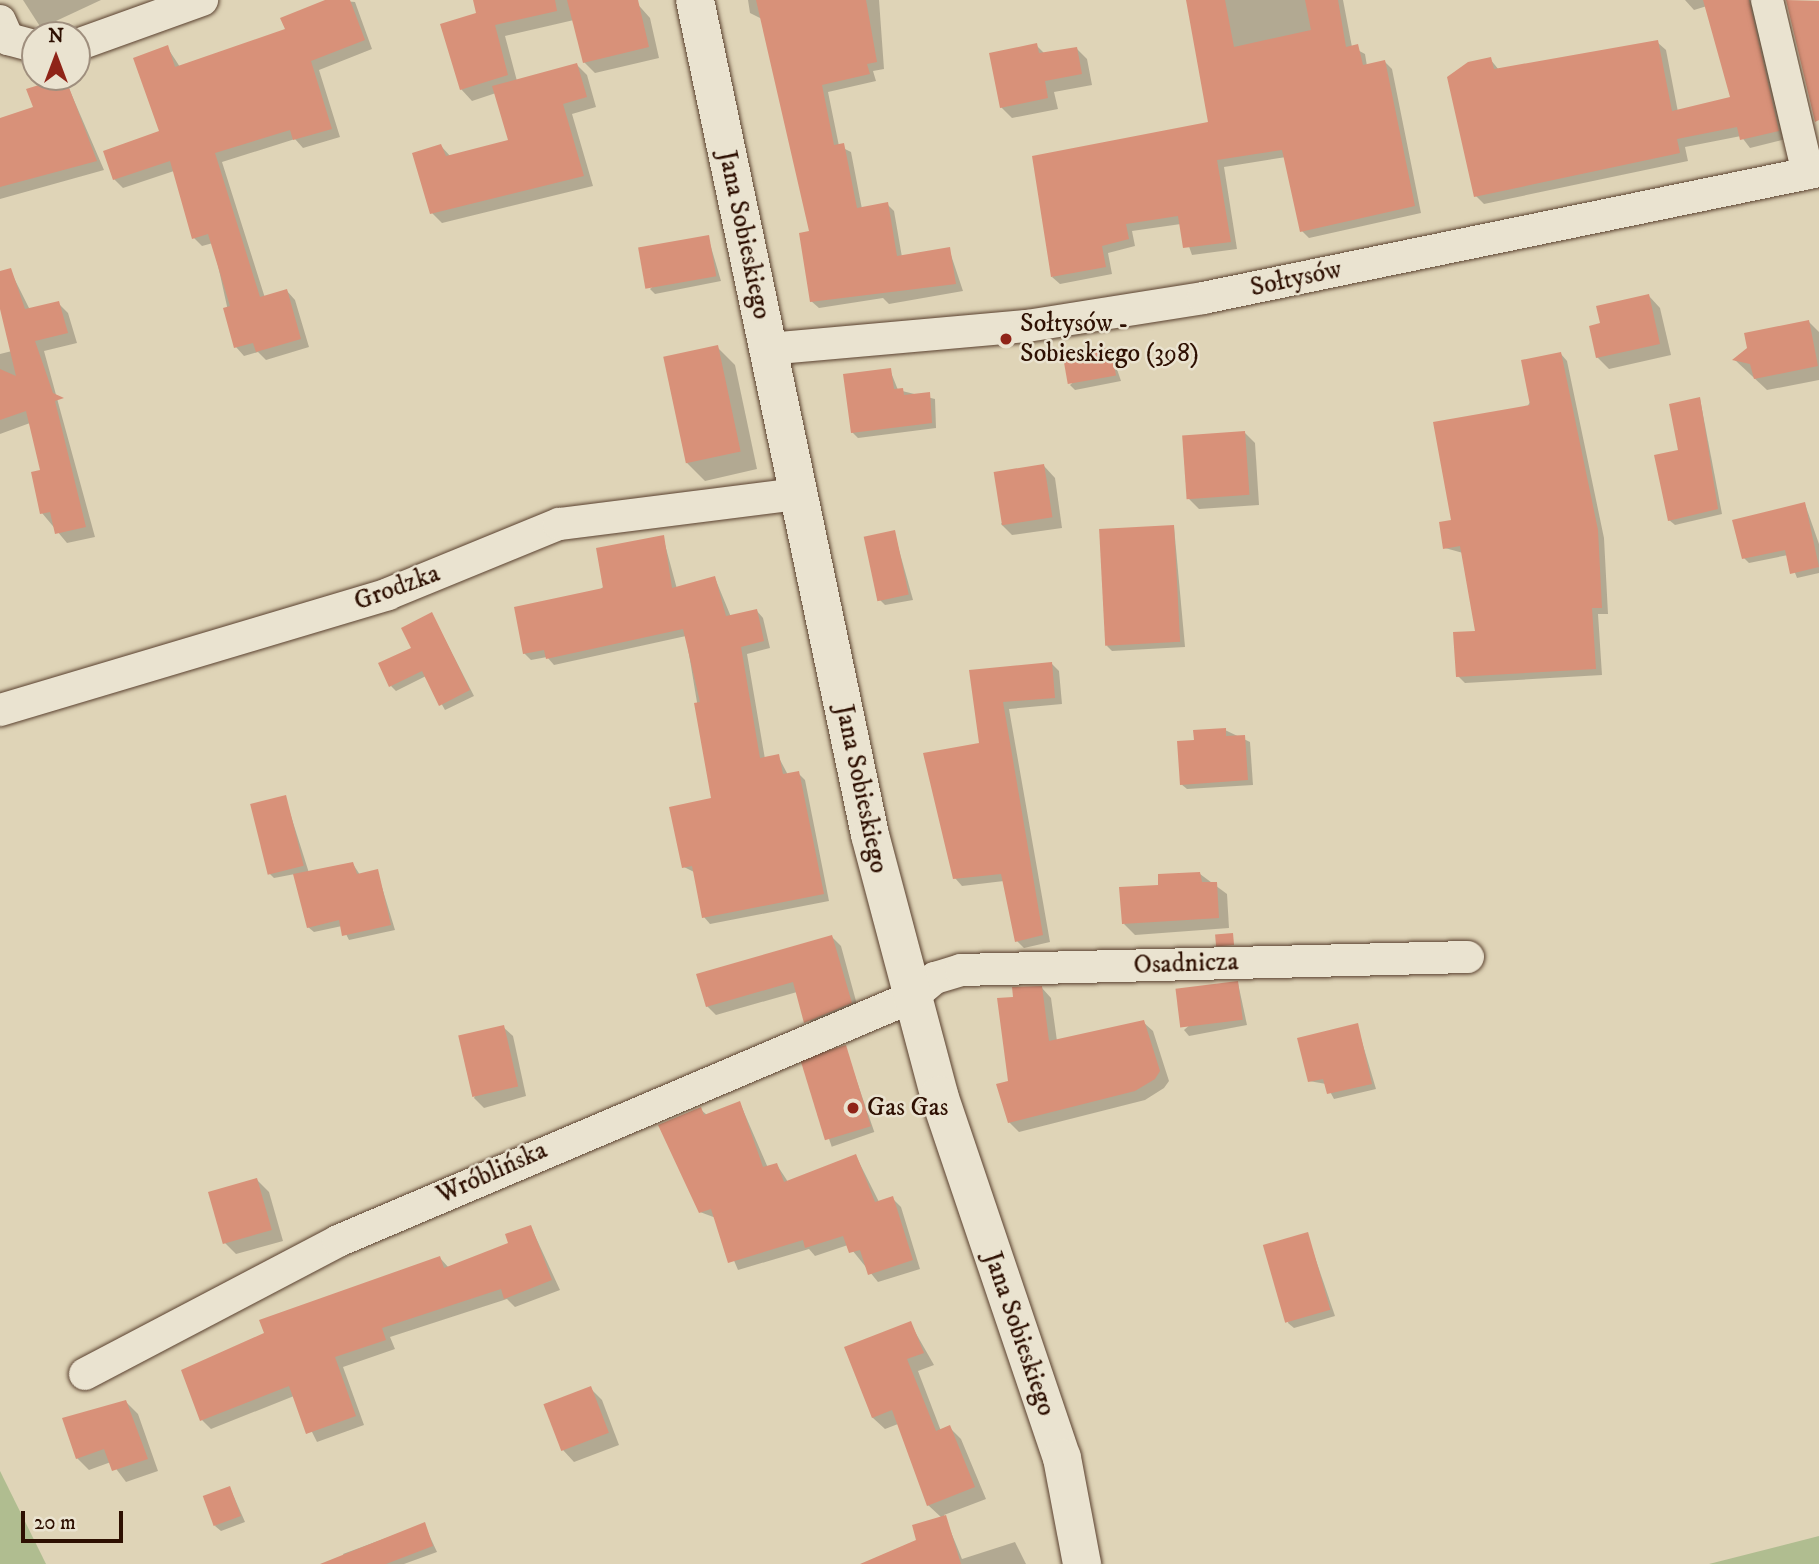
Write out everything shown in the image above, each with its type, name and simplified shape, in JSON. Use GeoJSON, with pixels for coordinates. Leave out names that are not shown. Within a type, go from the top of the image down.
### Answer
{"type":"FeatureCollection","features":[{"type":"Feature","properties":{"kind":"street"},"geometry":{"type":"LineString","coordinates":[[91,40],[202,0]]}},
{"type":"Feature","properties":{"kind":"street","name":"Jana Sobieskiego"},"geometry":{"type":"LineString","coordinates":[[695,0],[870,835],[912,997],[996,1272],[1062,1458],[1082,1564]]}},
{"type":"Feature","properties":{"kind":"street"},"geometry":{"type":"LineString","coordinates":[[1767,0],[1813,172]]}},
{"type":"Feature","properties":{"kind":"street"},"geometry":{"type":"LineString","coordinates":[[0,21],[8,39],[21,42]]}},
{"type":"Feature","properties":{"kind":"street","name":"Sołtysów"},"geometry":{"type":"LineString","coordinates":[[768,349],[1027,326],[1203,299],[1813,172]]}},
{"type":"Feature","properties":{"kind":"street","name":"Grodzka"},"geometry":{"type":"LineString","coordinates":[[0,710],[388,594],[559,524],[798,494]]}},
{"type":"Feature","properties":{"kind":"street","name":"Osadnicza"},"geometry":{"type":"LineString","coordinates":[[912,997],[935,978],[961,971],[1468,957]]}},
{"type":"Feature","properties":{"kind":"street","name":"Wróblińska"},"geometry":{"type":"LineString","coordinates":[[85,1374],[338,1241],[912,997]]}},
{"type":"Feature","properties":{"kind":"green space"},"geometry":{"type":"Polygon","coordinates":[[[0,1471],[46,1564],[0,1564],[0,1471]]]}},
{"type":"Feature","properties":{"kind":"green space"},"geometry":{"type":"Polygon","coordinates":[[[1819,1536],[1819,1564],[1709,1564],[1819,1536]]]}},
{"type":"Feature","properties":{"kind":"building"},"geometry":{"type":"Polygon","coordinates":[[[325,0],[350,0],[365,40],[311,61],[332,129],[293,140],[290,130],[215,153],[260,297],[287,289],[301,339],[256,352],[253,343],[234,348],[223,308],[230,306],[208,234],[192,239],[170,161],[113,180],[103,151],[159,131],[133,58],[168,45],[175,67],[285,29],[280,18],[325,0]]]}},
{"type":"Feature","properties":{"kind":"building"},"geometry":{"type":"Polygon","coordinates":[[[473,0],[555,0],[557,11],[495,25],[508,75],[460,90],[440,24],[476,13],[473,0]]]}},
{"type":"Feature","properties":{"kind":"building"},"geometry":{"type":"Polygon","coordinates":[[[567,0],[638,0],[649,47],[583,63],[567,0]]]}},
{"type":"Feature","properties":{"kind":"building"},"geometry":{"type":"Polygon","coordinates":[[[756,0],[866,0],[877,62],[867,64],[870,74],[822,85],[834,145],[844,143],[857,208],[888,202],[897,256],[950,247],[956,284],[810,302],[799,233],[809,231],[756,0]]]}},
{"type":"Feature","properties":{"kind":"building"},"geometry":{"type":"Polygon","coordinates":[[[1186,0],[1225,0],[1234,47],[1311,30],[1305,0],[1338,0],[1346,47],[1358,44],[1363,65],[1385,60],[1415,206],[1300,232],[1282,150],[1217,160],[1231,242],[1183,248],[1178,216],[1126,224],[1129,239],[1102,246],[1106,267],[1051,277],[1032,156],[1208,122],[1186,0]]]}},
{"type":"Feature","properties":{"kind":"building"},"geometry":{"type":"Polygon","coordinates":[[[1703,0],[1749,0],[1779,131],[1740,140],[1737,127],[1677,139],[1680,153],[1474,197],[1447,77],[1468,62],[1491,57],[1494,69],[1658,40],[1672,111],[1730,97],[1703,0]]]}},
{"type":"Feature","properties":{"kind":"building"},"geometry":{"type":"Polygon","coordinates":[[[1786,0],[1819,1],[1819,120],[1815,122],[1786,0]]]}},
{"type":"Feature","properties":{"kind":"building"},"geometry":{"type":"Polygon","coordinates":[[[1037,43],[1039,53],[1077,47],[1082,74],[1045,81],[1048,98],[1000,108],[989,53],[1037,43]]]}},
{"type":"Feature","properties":{"kind":"building"},"geometry":{"type":"Polygon","coordinates":[[[577,63],[587,97],[563,104],[584,176],[430,214],[412,153],[441,144],[446,156],[508,140],[492,86],[577,63]]]}},
{"type":"Feature","properties":{"kind":"building"},"geometry":{"type":"Polygon","coordinates":[[[27,91],[70,91],[97,161],[0,187],[0,118],[33,107],[27,91]]]}},
{"type":"Feature","properties":{"kind":"building"},"geometry":{"type":"Polygon","coordinates":[[[709,235],[716,276],[645,289],[638,248],[709,235]]]}},
{"type":"Feature","properties":{"kind":"building"},"geometry":{"type":"Polygon","coordinates":[[[11,268],[25,309],[59,301],[68,333],[35,341],[53,393],[64,398],[55,401],[86,527],[55,534],[50,512],[40,514],[31,472],[40,470],[26,411],[0,420],[0,369],[16,376],[0,309],[0,271],[11,268]]]}},
{"type":"Feature","properties":{"kind":"building"},"geometry":{"type":"Polygon","coordinates":[[[1649,294],[1660,344],[1596,358],[1589,326],[1600,323],[1596,306],[1649,294]]]}},
{"type":"Feature","properties":{"kind":"building"},"geometry":{"type":"Polygon","coordinates":[[[1809,320],[1818,366],[1754,379],[1750,364],[1732,360],[1747,348],[1744,333],[1809,320]]]}},
{"type":"Feature","properties":{"kind":"building"},"geometry":{"type":"Polygon","coordinates":[[[718,345],[741,452],[686,463],[663,357],[718,345]]]}},
{"type":"Feature","properties":{"kind":"building"},"geometry":{"type":"Polygon","coordinates":[[[1111,347],[1116,376],[1068,384],[1063,356],[1111,347]]]}},
{"type":"Feature","properties":{"kind":"building"},"geometry":{"type":"Polygon","coordinates":[[[1561,352],[1598,530],[1602,608],[1592,608],[1596,669],[1456,677],[1453,632],[1475,631],[1460,546],[1443,549],[1439,522],[1451,520],[1433,422],[1530,405],[1521,360],[1561,352]]]}},
{"type":"Feature","properties":{"kind":"building"},"geometry":{"type":"Polygon","coordinates":[[[891,368],[894,389],[903,388],[904,395],[930,392],[932,423],[851,433],[843,374],[891,368]]]}},
{"type":"Feature","properties":{"kind":"building"},"geometry":{"type":"Polygon","coordinates":[[[1700,397],[1718,509],[1668,521],[1654,455],[1678,450],[1669,404],[1700,397]]]}},
{"type":"Feature","properties":{"kind":"building"},"geometry":{"type":"Polygon","coordinates":[[[1245,431],[1249,495],[1187,499],[1182,435],[1245,431]]]}},
{"type":"Feature","properties":{"kind":"building"},"geometry":{"type":"Polygon","coordinates":[[[1044,464],[1052,517],[1002,525],[994,472],[1044,464]]]}},
{"type":"Feature","properties":{"kind":"building"},"geometry":{"type":"Polygon","coordinates":[[[1805,502],[1819,567],[1790,574],[1785,550],[1742,559],[1732,520],[1805,502]]]}},
{"type":"Feature","properties":{"kind":"building"},"geometry":{"type":"Polygon","coordinates":[[[1174,525],[1180,642],[1105,646],[1099,529],[1174,525]]]}},
{"type":"Feature","properties":{"kind":"building"},"geometry":{"type":"Polygon","coordinates":[[[895,530],[909,595],[877,601],[864,537],[895,530]]]}},
{"type":"Feature","properties":{"kind":"building"},"geometry":{"type":"Polygon","coordinates":[[[664,535],[672,588],[715,576],[726,616],[757,609],[764,641],[741,647],[760,758],[779,754],[783,774],[799,771],[824,894],[702,918],[692,866],[682,868],[669,807],[711,798],[694,703],[700,702],[683,629],[546,659],[544,650],[523,654],[514,607],[603,588],[596,548],[664,535]]]}},
{"type":"Feature","properties":{"kind":"building"},"geometry":{"type":"Polygon","coordinates":[[[432,612],[470,690],[439,706],[422,671],[389,687],[378,663],[411,648],[401,628],[432,612]]]}},
{"type":"Feature","properties":{"kind":"building"},"geometry":{"type":"Polygon","coordinates":[[[1052,662],[1055,698],[1003,702],[1043,935],[1015,942],[1001,874],[953,879],[923,753],[979,743],[969,670],[1052,662]]]}},
{"type":"Feature","properties":{"kind":"building"},"geometry":{"type":"Polygon","coordinates":[[[1226,728],[1226,736],[1245,735],[1248,780],[1180,785],[1177,741],[1194,740],[1193,730],[1226,728]]]}},
{"type":"Feature","properties":{"kind":"building"},"geometry":{"type":"Polygon","coordinates":[[[286,795],[304,866],[268,875],[250,804],[286,795]]]}},
{"type":"Feature","properties":{"kind":"building"},"geometry":{"type":"Polygon","coordinates":[[[353,862],[357,874],[378,869],[391,925],[342,936],[339,920],[307,928],[293,874],[353,862]]]}},
{"type":"Feature","properties":{"kind":"building"},"geometry":{"type":"Polygon","coordinates":[[[1200,872],[1202,882],[1217,882],[1219,918],[1122,924],[1119,887],[1158,885],[1158,874],[1200,872]]]}},
{"type":"Feature","properties":{"kind":"building"},"geometry":{"type":"Polygon","coordinates":[[[1233,933],[1234,945],[1216,947],[1215,935],[1233,933]]]}},
{"type":"Feature","properties":{"kind":"building"},"geometry":{"type":"Polygon","coordinates":[[[832,935],[852,1003],[804,1023],[793,982],[706,1007],[696,974],[832,935]]]}},
{"type":"Feature","properties":{"kind":"building"},"geometry":{"type":"Polygon","coordinates":[[[1238,981],[1243,1020],[1180,1027],[1175,989],[1238,981]]]}},
{"type":"Feature","properties":{"kind":"building"},"geometry":{"type":"Polygon","coordinates":[[[1042,986],[1049,1041],[1144,1020],[1160,1071],[1155,1079],[1135,1091],[1008,1123],[996,1084],[1008,1081],[997,998],[1013,997],[1012,987],[1042,986]]]}},
{"type":"Feature","properties":{"kind":"building"},"geometry":{"type":"Polygon","coordinates":[[[1358,1023],[1372,1084],[1327,1094],[1323,1079],[1308,1082],[1297,1038],[1358,1023]]]}},
{"type":"Feature","properties":{"kind":"building"},"geometry":{"type":"Polygon","coordinates":[[[504,1025],[518,1086],[472,1097],[458,1036],[504,1025]]]}},
{"type":"Feature","properties":{"kind":"building"},"geometry":{"type":"Polygon","coordinates":[[[846,1045],[871,1126],[825,1140],[800,1059],[846,1045]]]}},
{"type":"Feature","properties":{"kind":"building"},"geometry":{"type":"Polygon","coordinates":[[[740,1101],[763,1167],[777,1163],[784,1182],[856,1154],[875,1202],[893,1196],[913,1260],[868,1275],[860,1250],[849,1253],[843,1236],[805,1248],[803,1240],[728,1263],[711,1209],[699,1213],[658,1125],[701,1107],[704,1115],[740,1101]]]}},
{"type":"Feature","properties":{"kind":"building"},"geometry":{"type":"Polygon","coordinates":[[[257,1178],[272,1230],[223,1244],[208,1192],[257,1178]]]}},
{"type":"Feature","properties":{"kind":"building"},"geometry":{"type":"Polygon","coordinates":[[[531,1225],[552,1280],[504,1299],[501,1289],[382,1328],[386,1340],[335,1357],[356,1416],[306,1434],[289,1386],[200,1421],[181,1370],[264,1333],[259,1320],[440,1256],[444,1268],[508,1243],[505,1234],[531,1225]]]}},
{"type":"Feature","properties":{"kind":"building"},"geometry":{"type":"Polygon","coordinates":[[[1308,1232],[1330,1310],[1285,1323],[1263,1245],[1308,1232]]]}},
{"type":"Feature","properties":{"kind":"building"},"geometry":{"type":"Polygon","coordinates":[[[911,1321],[924,1353],[907,1359],[936,1431],[950,1425],[975,1487],[927,1506],[892,1410],[872,1418],[844,1347],[911,1321]]]}},
{"type":"Feature","properties":{"kind":"building"},"geometry":{"type":"Polygon","coordinates":[[[591,1386],[609,1433],[561,1451],[543,1404],[591,1386]]]}},
{"type":"Feature","properties":{"kind":"building"},"geometry":{"type":"Polygon","coordinates":[[[126,1400],[148,1459],[112,1471],[104,1449],[76,1459],[62,1418],[126,1400]]]}},
{"type":"Feature","properties":{"kind":"building"},"geometry":{"type":"Polygon","coordinates":[[[230,1486],[241,1516],[214,1526],[203,1496],[230,1486]]]}},
{"type":"Feature","properties":{"kind":"building"},"geometry":{"type":"Polygon","coordinates":[[[946,1515],[961,1564],[860,1564],[916,1540],[912,1525],[946,1515]]]}},
{"type":"Feature","properties":{"kind":"building"},"geometry":{"type":"Polygon","coordinates":[[[425,1522],[433,1546],[386,1564],[320,1564],[425,1522]]]}},
{"type":"Feature","properties":{"kind":"place","name":"Sołtysów - Sobieskiego (398)"},"geometry":{"type":"Point","coordinates":[1006,339]}},
{"type":"Feature","properties":{"kind":"place","name":"Gas Gas"},"geometry":{"type":"Point","coordinates":[853,1108]}}]}
